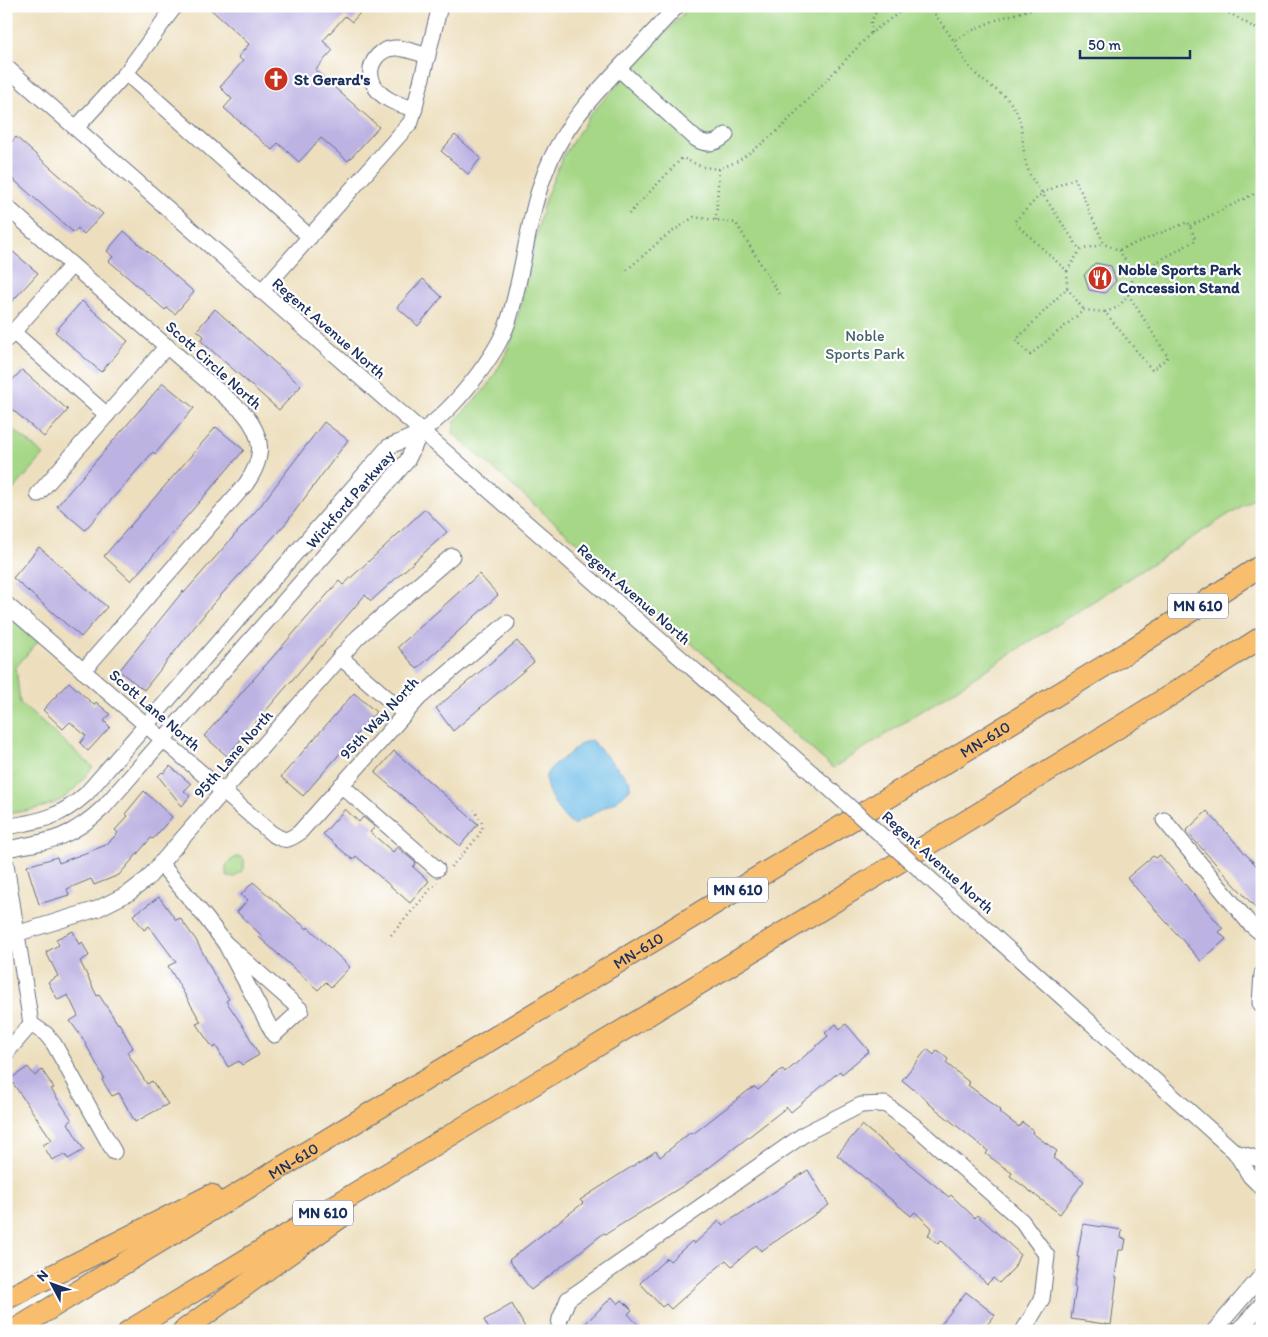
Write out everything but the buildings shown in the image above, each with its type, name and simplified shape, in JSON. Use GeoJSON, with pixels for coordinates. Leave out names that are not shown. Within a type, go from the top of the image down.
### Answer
{"type":"FeatureCollection","features":[{"type":"Feature","properties":{"kind":"highway"},"geometry":{"type":"LineString","coordinates":[[1134,648],[1262,553]]}},
{"type":"Feature","properties":{"kind":"highway","name":"MN-610"},"geometry":{"type":"LineString","coordinates":[[13,1331],[1134,648],[1262,565]]}},
{"type":"Feature","properties":{"kind":"highway","name":"MN 610"},"geometry":{"type":"LineString","coordinates":[[129,1331],[1122,726],[1262,637]]}},
{"type":"Feature","properties":{"kind":"highway"},"geometry":{"type":"LineString","coordinates":[[183,1331],[269,1268],[518,1095]]}},
{"type":"Feature","properties":{"kind":"highway"},"geometry":{"type":"LineString","coordinates":[[6,1299],[341,1131]]}},
{"type":"Feature","properties":{"kind":"street"},"geometry":{"type":"LineString","coordinates":[[76,128],[126,73],[175,6]]}},
{"type":"Feature","properties":{"kind":"street"},"geometry":{"type":"LineString","coordinates":[[261,292],[411,122],[440,6]]}},
{"type":"Feature","properties":{"kind":"street"},"geometry":{"type":"LineString","coordinates":[[421,432],[434,422],[479,374],[494,351],[507,323],[543,176],[570,124],[592,97],[677,6]]}},
{"type":"Feature","properties":{"kind":"street"},"geometry":{"type":"LineString","coordinates":[[415,109],[396,104],[381,94],[372,83],[370,71],[374,59],[385,50],[396,48],[428,56]]}},
{"type":"Feature","properties":{"kind":"street","name":"Regent Avenue North"},"geometry":{"type":"LineString","coordinates":[[6,67],[813,774],[1235,1152],[1250,1176],[1262,1188]]}},
{"type":"Feature","properties":{"kind":"street"},"geometry":{"type":"LineString","coordinates":[[619,69],[696,139],[710,144],[726,136]]}},
{"type":"Feature","properties":{"kind":"street"},"geometry":{"type":"LineString","coordinates":[[126,73],[310,237]]}},
{"type":"Feature","properties":{"kind":"street","name":"Scott Circle North"},"geometry":{"type":"LineString","coordinates":[[6,206],[243,412],[252,422],[258,434],[260,448],[257,461],[253,474],[246,484],[83,671]]}},
{"type":"Feature","properties":{"kind":"street"},"geometry":{"type":"LineString","coordinates":[[72,265],[10,336],[107,415]]}},
{"type":"Feature","properties":{"kind":"street"},"geometry":{"type":"LineString","coordinates":[[38,494],[167,346]]}},
{"type":"Feature","properties":{"kind":"street","name":"Wickford Parkway"},"geometry":{"type":"LineString","coordinates":[[6,827],[39,821],[58,815],[73,806],[86,794],[388,447],[421,432]]}},
{"type":"Feature","properties":{"kind":"street","name":"Wickford Parkway"},"geometry":{"type":"LineString","coordinates":[[6,849],[47,842],[70,834],[88,822],[104,807],[406,461],[421,432]]}},
{"type":"Feature","properties":{"kind":"street","name":"95th Lane North"},"geometry":{"type":"LineString","coordinates":[[12,936],[115,902],[147,879],[358,637],[452,556]]}},
{"type":"Feature","properties":{"kind":"street","name":"Scott Lane North"},"geometry":{"type":"LineString","coordinates":[[6,604],[271,833],[283,840]]}},
{"type":"Feature","properties":{"kind":"street","name":"95th Way North"},"geometry":{"type":"LineString","coordinates":[[283,840],[292,838],[299,833],[419,698],[507,623]]}},
{"type":"Feature","properties":{"kind":"street"},"geometry":{"type":"LineString","coordinates":[[340,657],[404,713]]}},
{"type":"Feature","properties":{"kind":"street"},"geometry":{"type":"LineString","coordinates":[[341,785],[437,869]]}},
{"type":"Feature","properties":{"kind":"street"},"geometry":{"type":"LineString","coordinates":[[1164,820],[1250,924],[1262,934]]}},
{"type":"Feature","properties":{"kind":"street"},"geometry":{"type":"LineString","coordinates":[[160,863],[225,943],[274,1035],[301,1010],[225,943]]}},
{"type":"Feature","properties":{"kind":"street"},"geometry":{"type":"LineString","coordinates":[[6,864],[12,936],[31,1024],[46,1034],[54,1044],[114,1152]]}},
{"type":"Feature","properties":{"kind":"street"},"geometry":{"type":"LineString","coordinates":[[1262,974],[1260,1003],[1262,1005]]}},
{"type":"Feature","properties":{"kind":"street"},"geometry":{"type":"LineString","coordinates":[[6,1053],[31,1024]]}},
{"type":"Feature","properties":{"kind":"street"},"geometry":{"type":"LineString","coordinates":[[558,1331],[560,1319],[568,1299],[806,1133],[861,1105],[885,1104],[916,1127],[1022,1220],[1047,1256],[1042,1299],[1023,1331]]}},
{"type":"Feature","properties":{"kind":"street","name":"Regent Avenue North"},"geometry":{"type":"LineString","coordinates":[[1235,1152],[1262,1160]]}},
{"type":"Feature","properties":{"kind":"street"},"geometry":{"type":"LineString","coordinates":[[1214,1331],[1262,1275]]}},
{"type":"Feature","properties":{"kind":"street"},"geometry":{"type":"LineString","coordinates":[[1238,1331],[1262,1304]]}},
{"type":"Feature","properties":{"kind":"path"},"geometry":{"type":"LineString","coordinates":[[870,33],[870,22],[879,6]]}},
{"type":"Feature","properties":{"kind":"path"},"geometry":{"type":"LineString","coordinates":[[629,214],[682,158],[703,167],[719,169],[738,161],[780,129],[870,33],[908,6]]}},
{"type":"Feature","properties":{"kind":"path"},"geometry":{"type":"LineString","coordinates":[[929,6],[954,41],[966,62],[978,76],[1012,104],[1018,114],[1022,130],[1027,169],[1080,250]]}},
{"type":"Feature","properties":{"kind":"path"},"geometry":{"type":"LineString","coordinates":[[954,41],[979,26],[996,19],[1047,6]]}},
{"type":"Feature","properties":{"kind":"path"},"geometry":{"type":"LineString","coordinates":[[1210,6],[1262,31]]}},
{"type":"Feature","properties":{"kind":"path"},"geometry":{"type":"LineString","coordinates":[[716,220],[719,169]]}},
{"type":"Feature","properties":{"kind":"path"},"geometry":{"type":"LineString","coordinates":[[1067,271],[1014,222],[1042,193],[1075,178],[1104,244]]}},
{"type":"Feature","properties":{"kind":"path"},"geometry":{"type":"LineString","coordinates":[[1190,226],[1262,190]]}},
{"type":"Feature","properties":{"kind":"path"},"geometry":{"type":"LineString","coordinates":[[627,270],[663,238],[694,217],[736,222],[780,296]]}},
{"type":"Feature","properties":{"kind":"path"},"geometry":{"type":"LineString","coordinates":[[1067,288],[1016,340],[1030,355],[1084,310],[1105,312],[1119,307],[1128,294],[1134,275],[1196,240],[1188,222],[1119,250]]}},
{"type":"Feature","properties":{"kind":"path"},"geometry":{"type":"LineString","coordinates":[[1084,310],[1067,288],[1067,271],[1080,250],[1104,244],[1119,250],[1134,275]]}},
{"type":"Feature","properties":{"kind":"path"},"geometry":{"type":"LineString","coordinates":[[1105,312],[1152,370],[1168,357],[1128,294]]}},
{"type":"Feature","properties":{"kind":"green space","name":"Noble Sports Park"},"geometry":{"type":"Polygon","coordinates":[[[690,6],[1256,6],[1262,11],[1262,493],[833,768],[453,433],[455,421],[488,386],[503,360],[514,333],[544,202],[562,158],[590,115],[690,6]]]}},
{"type":"Feature","properties":{"kind":"green space"},"geometry":{"type":"Polygon","coordinates":[[[6,423],[44,455],[6,498],[6,423]]]}},
{"type":"Feature","properties":{"kind":"green space"},"geometry":{"type":"Polygon","coordinates":[[[6,612],[39,640],[16,667],[20,703],[93,767],[75,788],[58,801],[50,805],[6,814],[6,612]]]}},
{"type":"Feature","properties":{"kind":"green space"},"geometry":{"type":"Polygon","coordinates":[[[237,857],[244,859],[244,869],[235,877],[228,877],[226,867],[231,860],[237,857]]]}},
{"type":"Feature","properties":{"kind":"water"},"geometry":{"type":"Polygon","coordinates":[[[591,740],[630,781],[630,789],[618,800],[573,825],[554,803],[547,788],[546,776],[550,769],[581,744],[591,740]]]}},
{"type":"Feature","properties":{"kind":"place","name":"St Gerard's"},"geometry":{"type":"Point","coordinates":[276,79]}},
{"type":"Feature","properties":{"kind":"place","name":"Noble Sports Park Concession Stand"},"geometry":{"type":"Point","coordinates":[1100,278]}}]}
